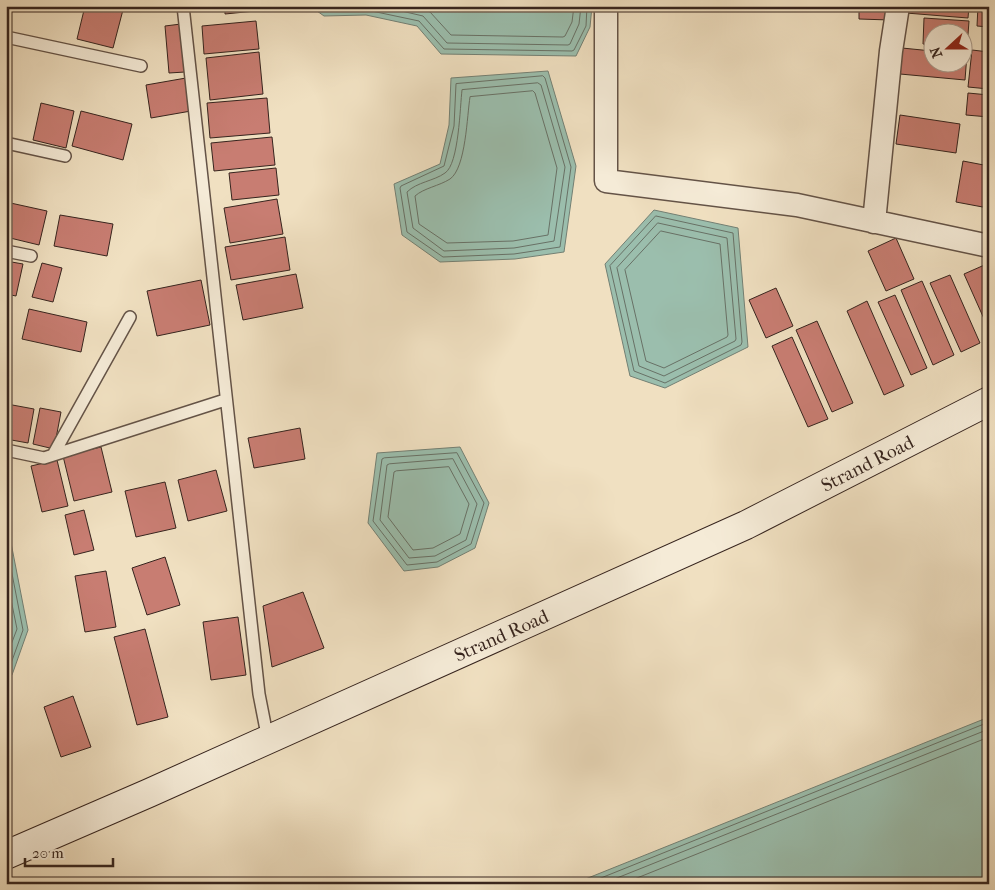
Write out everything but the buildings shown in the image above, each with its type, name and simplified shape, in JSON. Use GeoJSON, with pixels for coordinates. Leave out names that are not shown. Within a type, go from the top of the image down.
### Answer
{"type":"FeatureCollection","features":[{"type":"Feature","properties":{"kind":"street"},"geometry":{"type":"LineString","coordinates":[[606,6],[606,181],[797,205],[989,246]]}},
{"type":"Feature","properties":{"kind":"street"},"geometry":{"type":"LineString","coordinates":[[874,222],[891,51],[898,6]]}},
{"type":"Feature","properties":{"kind":"street","name":"Strand Road"},"geometry":{"type":"LineString","coordinates":[[6,855],[268,740],[746,525],[989,401]]}},
{"type":"Feature","properties":{"kind":"lane"},"geometry":{"type":"LineString","coordinates":[[183,6],[225,400],[259,694],[268,740]]}},
{"type":"Feature","properties":{"kind":"lane"},"geometry":{"type":"LineString","coordinates":[[6,37],[141,66]]}},
{"type":"Feature","properties":{"kind":"lane"},"geometry":{"type":"LineString","coordinates":[[6,143],[65,156]]}},
{"type":"Feature","properties":{"kind":"lane"},"geometry":{"type":"LineString","coordinates":[[6,251],[31,256]]}},
{"type":"Feature","properties":{"kind":"lane"},"geometry":{"type":"LineString","coordinates":[[53,455],[130,317]]}},
{"type":"Feature","properties":{"kind":"lane"},"geometry":{"type":"LineString","coordinates":[[6,450],[44,458],[225,400]]}},
{"type":"Feature","properties":{"kind":"water"},"geometry":{"type":"Polygon","coordinates":[[[310,6],[592,6],[590,27],[576,56],[441,54],[417,26],[366,15],[324,16],[310,6]]]}},
{"type":"Feature","properties":{"kind":"water"},"geometry":{"type":"Polygon","coordinates":[[[548,71],[576,166],[564,252],[515,259],[440,262],[402,235],[394,184],[440,164],[449,125],[451,78],[548,71]]]}},
{"type":"Feature","properties":{"kind":"water"},"geometry":{"type":"Polygon","coordinates":[[[654,210],[738,228],[748,347],[665,388],[630,376],[605,264],[654,210]]]}},
{"type":"Feature","properties":{"kind":"water"},"geometry":{"type":"Polygon","coordinates":[[[460,447],[489,503],[475,548],[438,567],[404,571],[368,523],[377,453],[460,447]]]}},
{"type":"Feature","properties":{"kind":"water"},"geometry":{"type":"Polygon","coordinates":[[[6,517],[28,630],[12,675],[6,676],[6,517]]]}},
{"type":"Feature","properties":{"kind":"water"},"geometry":{"type":"Polygon","coordinates":[[[989,717],[989,884],[573,884],[989,717]]]}}]}
